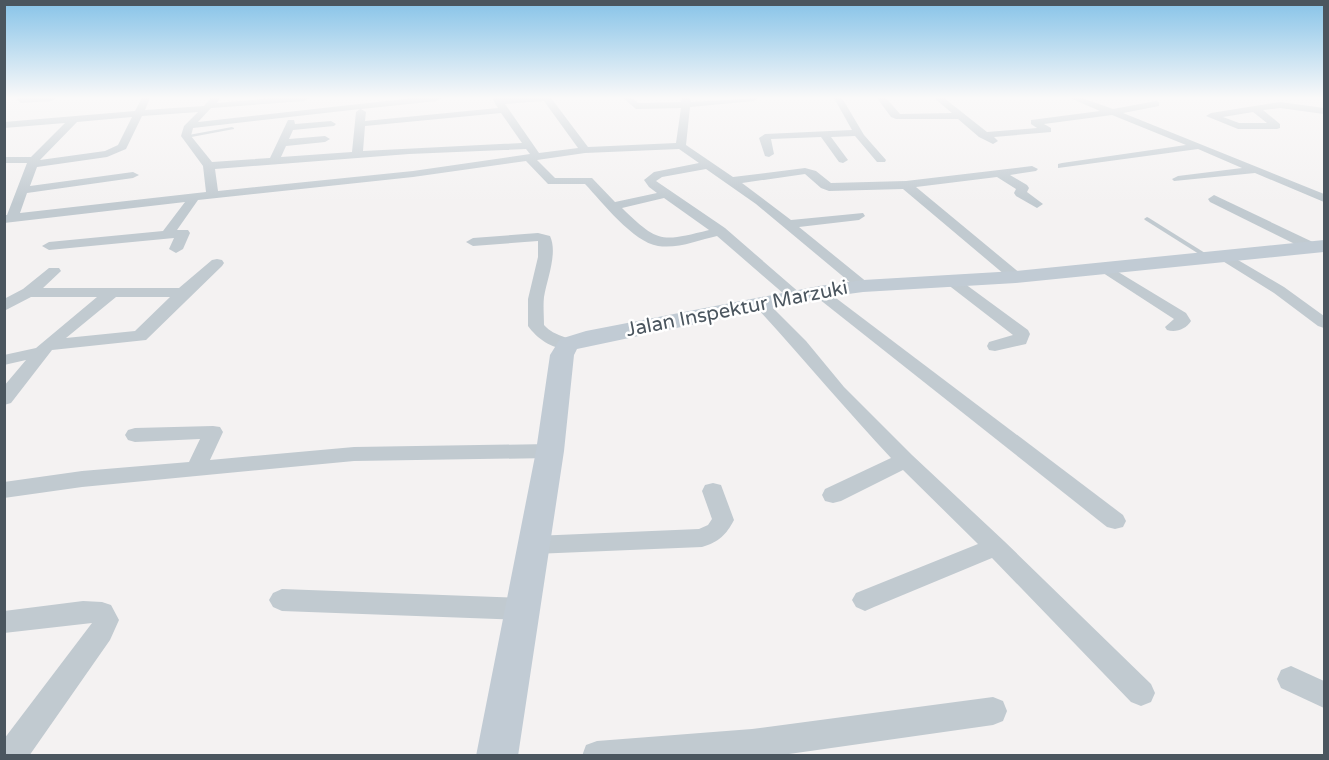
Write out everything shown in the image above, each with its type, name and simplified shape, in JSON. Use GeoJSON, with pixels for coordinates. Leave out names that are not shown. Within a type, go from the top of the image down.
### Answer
{"type":"FeatureCollection","features":[{"type":"Feature","properties":{"kind":"street"},"geometry":{"type":"LineString","coordinates":[[8,218],[24,190],[34,162],[60,133]]}},
{"type":"Feature","properties":{"kind":"street"},"geometry":{"type":"LineString","coordinates":[[4,159],[34,162],[113,153],[122,147],[128,133]]}},
{"type":"Feature","properties":{"kind":"street"},"geometry":{"type":"LineString","coordinates":[[189,133],[209,166],[212,194]]}},
{"type":"Feature","properties":{"kind":"street"},"geometry":{"type":"LineString","coordinates":[[274,162],[286,133]]}},
{"type":"Feature","properties":{"kind":"street"},"geometry":{"type":"LineString","coordinates":[[357,156],[359,133]]}},
{"type":"Feature","properties":{"kind":"street"},"geometry":{"type":"LineString","coordinates":[[519,133],[552,182],[588,180],[612,206],[655,242],[667,242],[720,231]]}},
{"type":"Feature","properties":{"kind":"street"},"geometry":{"type":"LineString","coordinates":[[573,133],[585,150]]}},
{"type":"Feature","properties":{"kind":"street"},"geometry":{"type":"LineString","coordinates":[[681,146],[682,133]]}},
{"type":"Feature","properties":{"kind":"street"},"geometry":{"type":"LineString","coordinates":[[768,154],[766,137],[817,133]]}},
{"type":"Feature","properties":{"kind":"street"},"geometry":{"type":"LineString","coordinates":[[824,133],[843,160]]}},
{"type":"Feature","properties":{"kind":"street"},"geometry":{"type":"LineString","coordinates":[[858,133],[881,160]]}},
{"type":"Feature","properties":{"kind":"street"},"geometry":{"type":"LineString","coordinates":[[983,135],[1003,133]]}},
{"type":"Feature","properties":{"kind":"street"},"geometry":{"type":"LineString","coordinates":[[1168,133],[1324,198]]}},
{"type":"Feature","properties":{"kind":"street"},"geometry":{"type":"LineString","coordinates":[[983,135],[999,146]]}},
{"type":"Feature","properties":{"kind":"street"},"geometry":{"type":"LineString","coordinates":[[282,143],[325,140]]}},
{"type":"Feature","properties":{"kind":"street"},"geometry":{"type":"LineString","coordinates":[[8,218],[212,194],[413,174],[532,154],[639,146],[681,146],[760,201],[863,286]]}},
{"type":"Feature","properties":{"kind":"street"},"geometry":{"type":"LineString","coordinates":[[1062,166],[1200,146]]}},
{"type":"Feature","properties":{"kind":"street"},"geometry":{"type":"LineString","coordinates":[[209,166],[449,147],[532,154]]}},
{"type":"Feature","properties":{"kind":"street"},"geometry":{"type":"LineString","coordinates":[[709,165],[658,174],[651,178],[653,185],[807,294],[1114,521]]}},
{"type":"Feature","properties":{"kind":"street"},"geometry":{"type":"LineString","coordinates":[[731,181],[806,171],[812,172],[824,185],[829,187],[906,185],[1032,169]]}},
{"type":"Feature","properties":{"kind":"street"},"geometry":{"type":"LineString","coordinates":[[1178,179],[1258,170]]}},
{"type":"Feature","properties":{"kind":"street"},"geometry":{"type":"LineString","coordinates":[[999,173],[1023,188],[1020,193],[1037,204]]}},
{"type":"Feature","properties":{"kind":"street"},"geometry":{"type":"LineString","coordinates":[[24,190],[133,175]]}},
{"type":"Feature","properties":{"kind":"street"},"geometry":{"type":"LineString","coordinates":[[906,185],[1017,278]]}},
{"type":"Feature","properties":{"kind":"street"},"geometry":{"type":"LineString","coordinates":[[612,206],[668,194]]}},
{"type":"Feature","properties":{"kind":"street"},"geometry":{"type":"LineString","coordinates":[[168,233],[195,196]]}},
{"type":"Feature","properties":{"kind":"street"},"geometry":{"type":"LineString","coordinates":[[1214,199],[1318,247]]}},
{"type":"Feature","properties":{"kind":"street"},"geometry":{"type":"LineString","coordinates":[[788,224],[859,216]]}},
{"type":"Feature","properties":{"kind":"street"},"geometry":{"type":"LineString","coordinates":[[49,246],[183,233],[176,249]]}},
{"type":"Feature","properties":{"kind":"street"},"geometry":{"type":"LineString","coordinates":[[473,242],[538,237],[545,239],[545,257],[536,299],[536,326],[547,338],[568,344],[562,355],[550,451],[497,756]]}},
{"type":"Feature","properties":{"kind":"street","name":"Jalan Inspektur Marzuki"},"geometry":{"type":"LineString","coordinates":[[568,344],[586,338],[807,294],[863,286],[1017,278],[1318,247]]}},
{"type":"Feature","properties":{"kind":"street"},"geometry":{"type":"LineString","coordinates":[[1217,257],[1279,290],[1324,323]]}},
{"type":"Feature","properties":{"kind":"street"},"geometry":{"type":"LineString","coordinates":[[4,360],[44,349],[140,336],[217,263]]}},
{"type":"Feature","properties":{"kind":"street"},"geometry":{"type":"LineString","coordinates":[[1105,268],[1180,316],[1183,321],[1173,327]]}},
{"type":"Feature","properties":{"kind":"street"},"geometry":{"type":"LineString","coordinates":[[4,306],[28,292],[54,271]]}},
{"type":"Feature","properties":{"kind":"street"},"geometry":{"type":"LineString","coordinates":[[952,281],[1022,334],[1020,340],[995,346]]}},
{"type":"Feature","properties":{"kind":"street"},"geometry":{"type":"LineString","coordinates":[[28,292],[183,293]]}},
{"type":"Feature","properties":{"kind":"street"},"geometry":{"type":"LineString","coordinates":[[4,399],[44,349],[113,292]]}},
{"type":"Feature","properties":{"kind":"street"},"geometry":{"type":"LineString","coordinates":[[761,304],[800,345],[838,391],[904,460],[996,547],[1141,693]]}},
{"type":"Feature","properties":{"kind":"street"},"geometry":{"type":"LineString","coordinates":[[135,435],[213,432],[196,468]]}},
{"type":"Feature","properties":{"kind":"street"},"geometry":{"type":"LineString","coordinates":[[4,490],[82,479],[354,454],[550,451]]}},
{"type":"Feature","properties":{"kind":"street"},"geometry":{"type":"LineString","coordinates":[[833,495],[904,460]]}},
{"type":"Feature","properties":{"kind":"street"},"geometry":{"type":"LineString","coordinates":[[534,545],[702,538],[716,531],[723,520],[713,490]]}},
{"type":"Feature","properties":{"kind":"street"},"geometry":{"type":"LineString","coordinates":[[866,600],[996,547]]}},
{"type":"Feature","properties":{"kind":"street"},"geometry":{"type":"LineString","coordinates":[[282,600],[523,609]]}},
{"type":"Feature","properties":{"kind":"street"},"geometry":{"type":"LineString","coordinates":[[4,622],[83,612],[102,613],[106,620],[101,632],[9,756]]}},
{"type":"Feature","properties":{"kind":"street"},"geometry":{"type":"LineString","coordinates":[[1291,679],[1324,695]]}},
{"type":"Feature","properties":{"kind":"street"},"geometry":{"type":"LineString","coordinates":[[597,756],[752,744],[993,711]]}},
{"type":"Feature","properties":{"kind":"lane"},"geometry":{"type":"LineString","coordinates":[[1147,219],[1217,257]]}}]}
